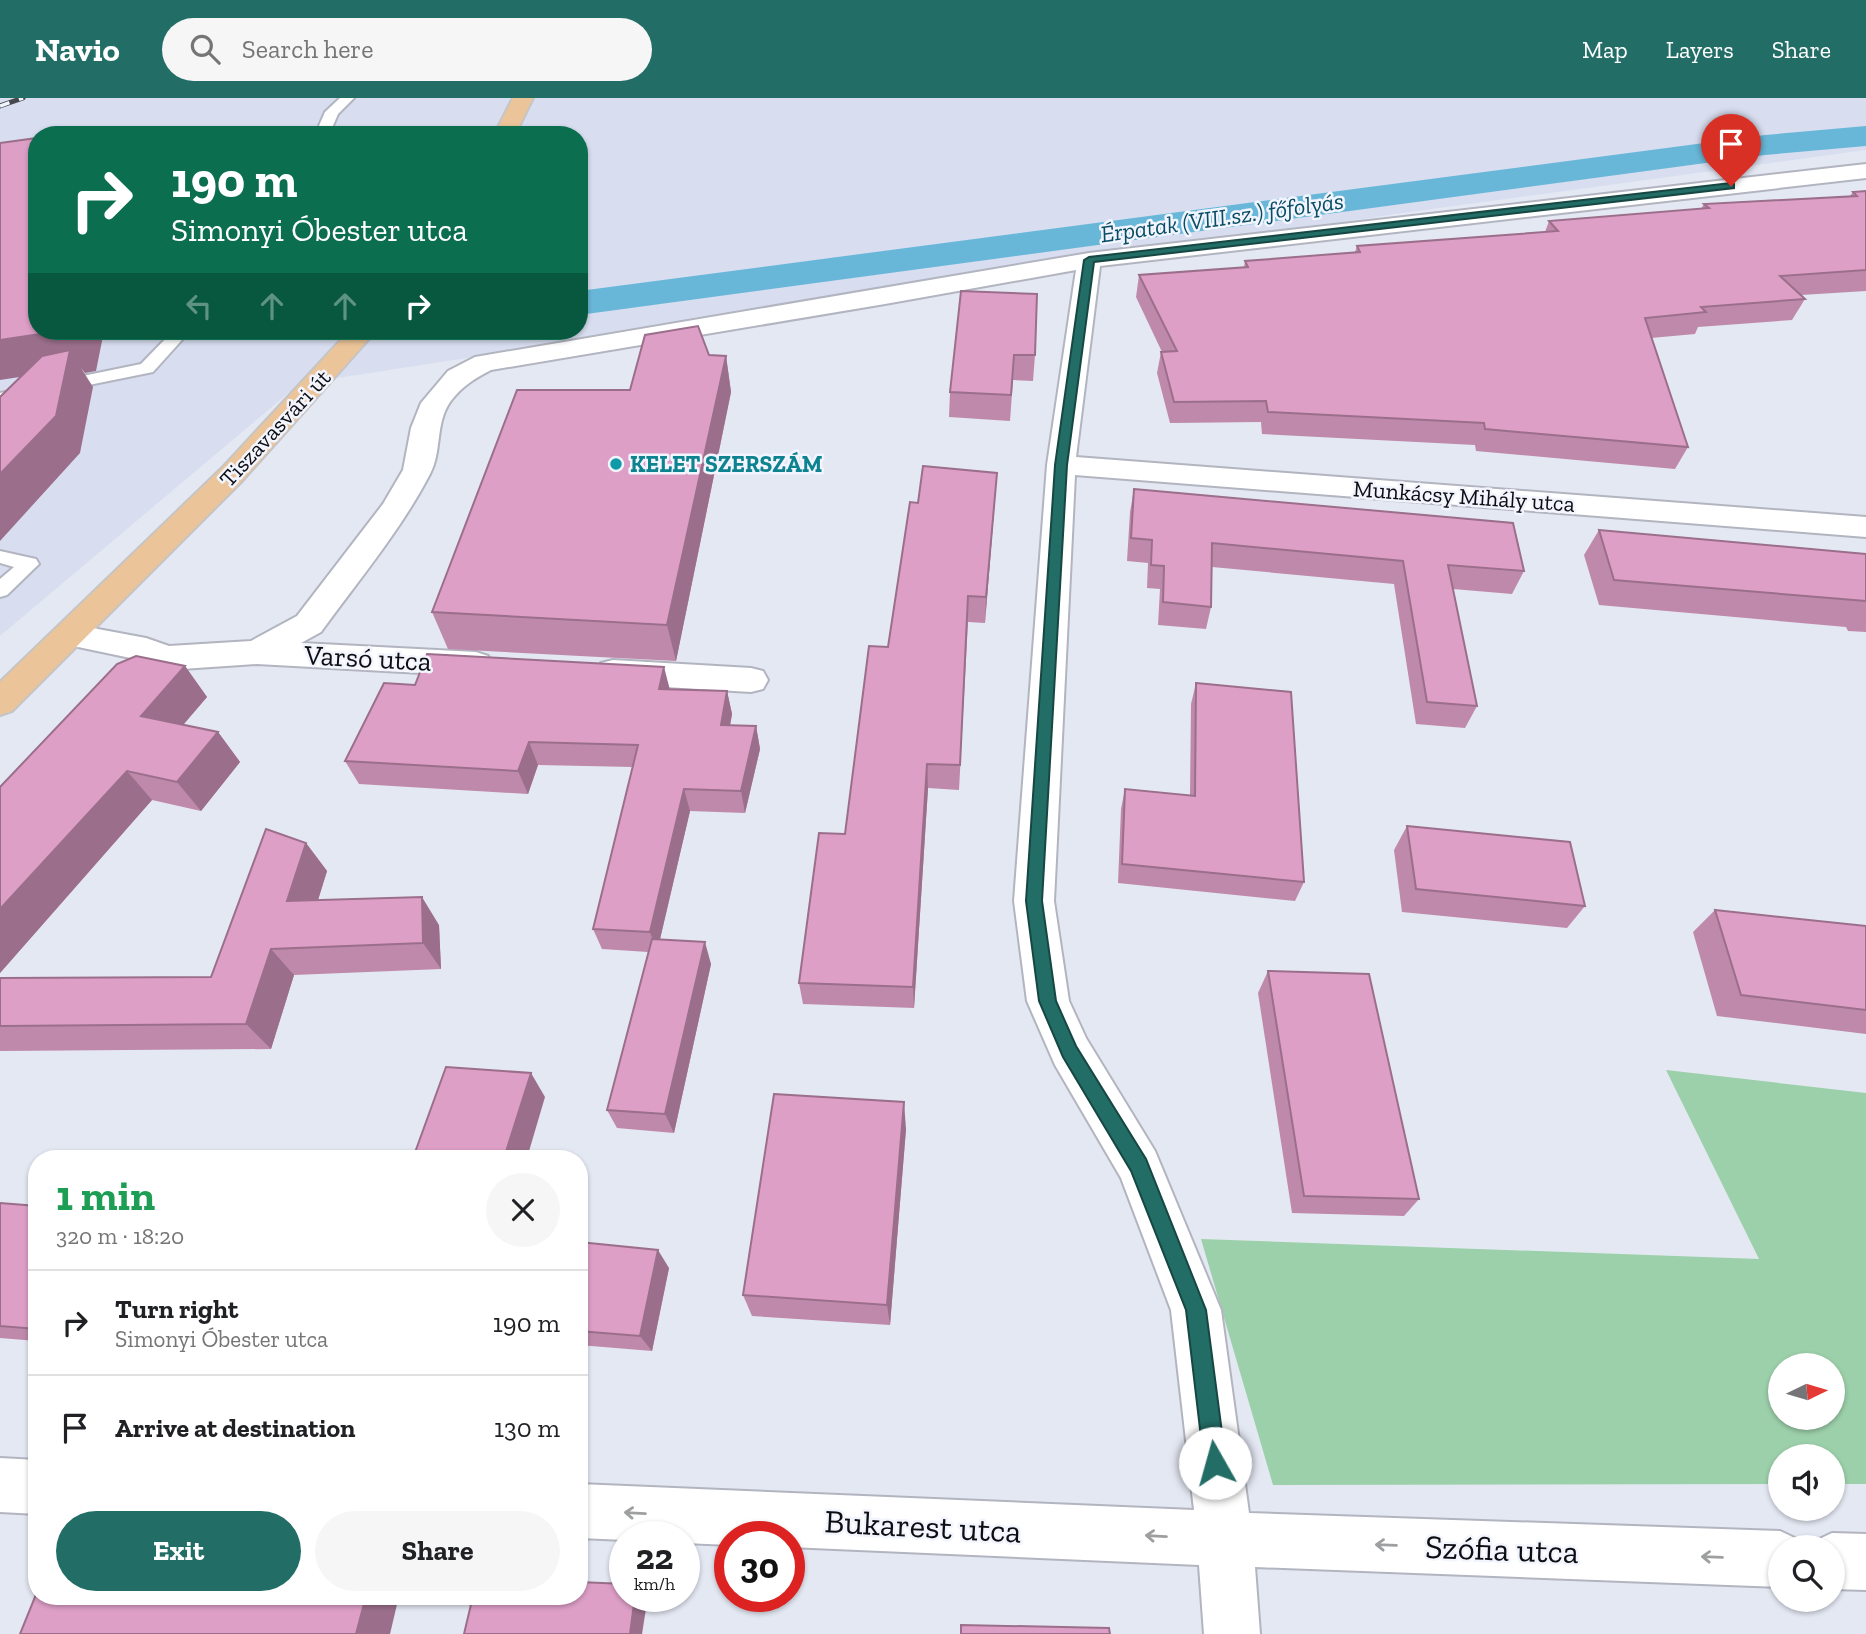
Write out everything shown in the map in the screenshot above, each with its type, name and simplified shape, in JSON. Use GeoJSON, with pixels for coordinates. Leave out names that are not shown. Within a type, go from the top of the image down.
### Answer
{"type":"FeatureCollection","features":[{"type":"Feature","properties":{"kind":"main road"},"geometry":{"type":"LineString","coordinates":[[509,126],[523,98]]}},
{"type":"Feature","properties":{"kind":"main road","name":"Tiszavasvári út"},"geometry":{"type":"LineString","coordinates":[[0,702],[71,635],[302,403],[355,340]]}},
{"type":"Feature","properties":{"kind":"street"},"geometry":{"type":"LineString","coordinates":[[257,652],[309,624],[396,508],[418,470],[425,428],[435,403],[457,377],[484,363],[1089,260],[1866,171]]}},
{"type":"Feature","properties":{"kind":"street"},"geometry":{"type":"LineString","coordinates":[[1089,260],[1061,465],[1034,901],[1048,1001],[1070,1051],[1139,1166],[1196,1310],[1224,1539],[1232,1634]]}},
{"type":"Feature","properties":{"kind":"street","name":"Munkácsy Mihály utca"},"geometry":{"type":"LineString","coordinates":[[1061,465],[1866,527]]}},
{"type":"Feature","properties":{"kind":"street","name":"Varsó utca"},"geometry":{"type":"LineString","coordinates":[[71,635],[146,650],[167,658],[257,652],[504,666]]}},
{"type":"Feature","properties":{"kind":"street"},"geometry":{"type":"LineString","coordinates":[[586,671],[751,680]]}},
{"type":"Feature","properties":{"kind":"street"},"geometry":{"type":"LineString","coordinates":[[0,1485],[28,1487]]}},
{"type":"Feature","properties":{"kind":"street","name":"Bukarest utca"},"geometry":{"type":"LineString","coordinates":[[588,1511],[1224,1539]]}},
{"type":"Feature","properties":{"kind":"street","name":"Szófia utca"},"geometry":{"type":"LineString","coordinates":[[1224,1539],[1768,1559]]}},
{"type":"Feature","properties":{"kind":"street"},"geometry":{"type":"LineString","coordinates":[[1845,1561],[1866,1562]]}},
{"type":"Feature","properties":{"kind":"lane"},"geometry":{"type":"LineString","coordinates":[[326,126],[332,112],[348,98]]}},
{"type":"Feature","properties":{"kind":"lane"},"geometry":{"type":"LineString","coordinates":[[0,398],[147,368],[173,340]]}},
{"type":"Feature","properties":{"kind":"lane"},"geometry":{"type":"LineString","coordinates":[[0,557],[29,564],[0,590]]}},
{"type":"Feature","properties":{"kind":"shaded area"},"geometry":{"type":"Polygon","coordinates":[[[0,98],[1866,98],[1866,150],[1395,214],[588,339],[588,126],[28,126],[28,340],[583,340],[299,384],[0,636],[0,98]]]}},
{"type":"Feature","properties":{"kind":"green space"},"geometry":{"type":"Polygon","coordinates":[[[1666,1070],[1866,1093],[1866,1484],[1845,1484],[1845,1444],[1768,1444],[1768,1484],[1273,1485],[1201,1239],[1759,1259],[1666,1070]]]}},
{"type":"Feature","properties":{"kind":"building"},"geometry":{"type":"Polygon","coordinates":[[[28,139],[28,336],[0,340],[0,143],[28,139]]]}},
{"type":"Feature","properties":{"kind":"building"},"geometry":{"type":"Polygon","coordinates":[[[1866,191],[1866,270],[1780,276],[1805,299],[1701,307],[1706,312],[1645,318],[1688,447],[1485,429],[1484,423],[1268,412],[1266,401],[1174,402],[1161,352],[1177,351],[1139,275],[1248,267],[1245,261],[1360,252],[1357,246],[1558,231],[1549,221],[1709,208],[1704,204],[1857,196],[1853,192],[1866,191]]]}},
{"type":"Feature","properties":{"kind":"building"},"geometry":{"type":"Polygon","coordinates":[[[961,291],[1037,294],[1035,355],[1014,355],[1011,395],[950,392],[961,291]]]}},
{"type":"Feature","properties":{"kind":"building","name":"KELET SZERSZÁM"},"geometry":{"type":"Polygon","coordinates":[[[698,326],[709,355],[726,356],[667,625],[432,612],[517,390],[630,390],[645,335],[698,326]]]}},
{"type":"Feature","properties":{"kind":"building"},"geometry":{"type":"Polygon","coordinates":[[[70,350],[56,416],[0,474],[0,397],[42,356],[70,350]]]}},
{"type":"Feature","properties":{"kind":"building"},"geometry":{"type":"Polygon","coordinates":[[[923,466],[997,473],[986,597],[968,596],[960,765],[927,764],[913,987],[799,983],[819,833],[845,834],[869,646],[888,647],[910,502],[918,503],[923,466]]]}},
{"type":"Feature","properties":{"kind":"building"},"geometry":{"type":"Polygon","coordinates":[[[1134,489],[1513,523],[1524,571],[1448,565],[1477,706],[1427,702],[1403,561],[1212,543],[1211,607],[1163,602],[1164,566],[1151,565],[1152,540],[1131,538],[1134,489]]]}},
{"type":"Feature","properties":{"kind":"building"},"geometry":{"type":"Polygon","coordinates":[[[1599,530],[1866,554],[1866,601],[1614,580],[1599,530]]]}},
{"type":"Feature","properties":{"kind":"building"},"geometry":{"type":"Polygon","coordinates":[[[427,654],[664,667],[659,689],[727,691],[721,725],[756,726],[741,791],[684,789],[650,932],[593,929],[638,745],[529,742],[518,771],[345,761],[384,683],[415,685],[427,654]]]}},
{"type":"Feature","properties":{"kind":"building"},"geometry":{"type":"Polygon","coordinates":[[[136,656],[185,666],[141,716],[218,732],[177,782],[127,771],[0,909],[0,787],[117,664],[136,656]]]}},
{"type":"Feature","properties":{"kind":"building"},"geometry":{"type":"Polygon","coordinates":[[[1196,683],[1291,692],[1304,882],[1122,864],[1125,789],[1195,796],[1196,683]]]}},
{"type":"Feature","properties":{"kind":"building"},"geometry":{"type":"Polygon","coordinates":[[[1407,826],[1570,842],[1585,906],[1416,889],[1407,826]]]}},
{"type":"Feature","properties":{"kind":"building"},"geometry":{"type":"Polygon","coordinates":[[[266,829],[306,843],[287,901],[422,897],[423,943],[271,949],[246,1024],[0,1026],[0,978],[211,977],[266,829]]]}},
{"type":"Feature","properties":{"kind":"building"},"geometry":{"type":"Polygon","coordinates":[[[1715,910],[1866,926],[1866,1010],[1741,995],[1715,910]]]}},
{"type":"Feature","properties":{"kind":"building"},"geometry":{"type":"Polygon","coordinates":[[[652,939],[705,942],[665,1114],[607,1110],[652,939]]]}},
{"type":"Feature","properties":{"kind":"building"},"geometry":{"type":"Polygon","coordinates":[[[1268,971],[1369,974],[1419,1199],[1304,1196],[1268,971]]]}},
{"type":"Feature","properties":{"kind":"building"},"geometry":{"type":"Polygon","coordinates":[[[446,1067],[531,1073],[507,1150],[416,1150],[446,1067]]]}},
{"type":"Feature","properties":{"kind":"building"},"geometry":{"type":"Polygon","coordinates":[[[774,1094],[904,1102],[887,1305],[743,1295],[774,1094]]]}},
{"type":"Feature","properties":{"kind":"building"},"geometry":{"type":"Polygon","coordinates":[[[0,1203],[28,1205],[28,1328],[0,1326],[0,1203]]]}},
{"type":"Feature","properties":{"kind":"building"},"geometry":{"type":"Polygon","coordinates":[[[588,1243],[658,1250],[640,1336],[588,1332],[588,1243]]]}},
{"type":"Feature","properties":{"kind":"building"},"geometry":{"type":"Polygon","coordinates":[[[588,1582],[609,1583],[609,1612],[633,1612],[630,1634],[464,1634],[471,1605],[588,1605],[588,1582]]]}},
{"type":"Feature","properties":{"kind":"building"},"geometry":{"type":"Polygon","coordinates":[[[32,1605],[364,1605],[356,1634],[20,1634],[32,1605]]]}},
{"type":"Feature","properties":{"kind":"building"},"geometry":{"type":"Polygon","coordinates":[[[961,1625],[1109,1628],[1110,1634],[961,1634],[961,1625]]]}},
{"type":"Feature","properties":{"kind":"waterway","name":"Érpatak (VIII.sz.) főfolyás"},"geometry":{"type":"LineString","coordinates":[[588,302],[1765,145],[1866,136]]}},
{"type":"Feature","properties":{"kind":"railway"},"geometry":{"type":"LineString","coordinates":[[0,106],[23,98]]}},
{"type":"Feature","properties":{"kind":"place","name":"KELET SZERSZÁM"},"geometry":{"type":"Point","coordinates":[616,464]}},
{"type":"Feature","properties":{"kind":"route"},"geometry":{"type":"LineString","coordinates":[[1215,1463],[1196,1310],[1139,1166],[1070,1051],[1048,1001],[1034,901],[1061,465],[1089,260],[1731,186]]}}]}
